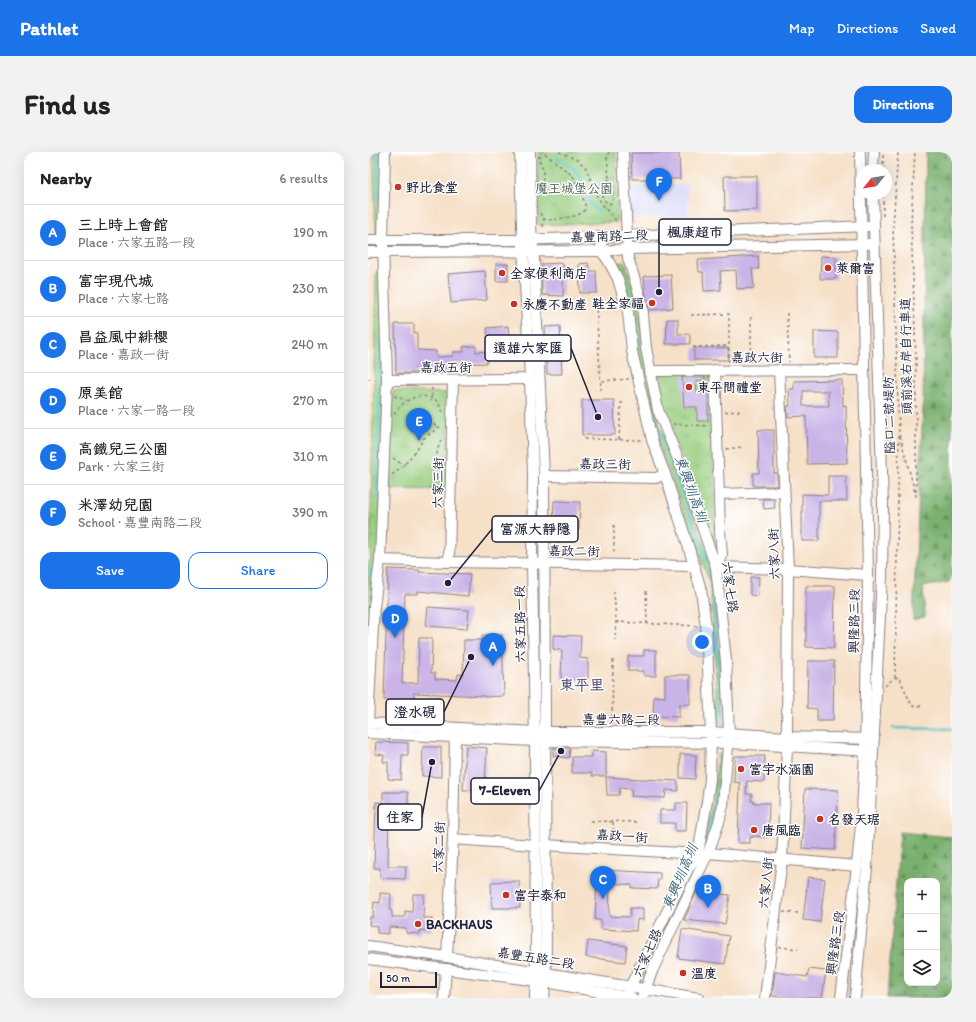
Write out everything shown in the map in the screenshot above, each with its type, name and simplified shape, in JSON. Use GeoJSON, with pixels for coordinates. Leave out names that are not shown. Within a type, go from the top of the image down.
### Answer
{"type":"FeatureCollection","features":[{"type":"Feature","properties":{"kind":"street"},"geometry":{"type":"LineString","coordinates":[[368,723],[374,607],[380,560],[387,380],[382,240],[385,152]]}},
{"type":"Feature","properties":{"kind":"street"},"geometry":{"type":"LineString","coordinates":[[520,152],[528,251]]}},
{"type":"Feature","properties":{"kind":"street","name":"六家七路"},"geometry":{"type":"LineString","coordinates":[[623,152],[628,258],[642,303],[646,348],[658,410],[680,464],[716,567],[726,660],[729,739],[723,804],[708,852],[653,969],[644,994]]}},
{"type":"Feature","properties":{"kind":"street","name":"興隆路三段"},"geometry":{"type":"LineString","coordinates":[[855,998],[867,867],[869,751],[868,575],[860,152]]}},
{"type":"Feature","properties":{"kind":"street"},"geometry":{"type":"LineString","coordinates":[[874,152],[874,164]]}},
{"type":"Feature","properties":{"kind":"street"},"geometry":{"type":"LineString","coordinates":[[527,240],[533,155]]}},
{"type":"Feature","properties":{"kind":"street","name":"興隆路三段"},"geometry":{"type":"LineString","coordinates":[[869,739],[882,577],[883,505],[873,200]]}},
{"type":"Feature","properties":{"kind":"street","name":"嘉豐南路二段"},"geometry":{"type":"LineString","coordinates":[[368,240],[527,240],[874,226]]}},
{"type":"Feature","properties":{"kind":"street"},"geometry":{"type":"LineString","coordinates":[[601,251],[602,237]]}},
{"type":"Feature","properties":{"kind":"street","name":"嘉豐南路二段"},"geometry":{"type":"LineString","coordinates":[[368,252],[601,251],[627,249],[862,243],[875,244]]}},
{"type":"Feature","properties":{"kind":"street","name":"六家五路一段"},"geometry":{"type":"LineString","coordinates":[[528,251],[533,474],[532,563],[540,736]]}},
{"type":"Feature","properties":{"kind":"street","name":"六家五路一段"},"geometry":{"type":"LineString","coordinates":[[528,251],[544,476],[544,564],[540,736],[541,977],[544,998]]}},
{"type":"Feature","properties":{"kind":"street","name":"六家七路"},"geometry":{"type":"LineString","coordinates":[[601,251],[608,260],[618,279],[628,312],[632,351],[652,440],[665,474],[695,566],[701,590],[706,626],[710,779],[698,854],[688,869],[629,995]]}},
{"type":"Feature","properties":{"kind":"street","name":"嘉政六街"},"geometry":{"type":"LineString","coordinates":[[650,370],[864,370]]}},
{"type":"Feature","properties":{"kind":"street"},"geometry":{"type":"LineString","coordinates":[[715,370],[722,554],[716,567],[788,569],[868,575]]}},
{"type":"Feature","properties":{"kind":"street","name":"六家八街"},"geometry":{"type":"LineString","coordinates":[[765,998],[782,860],[787,742],[788,569],[778,370]]}},
{"type":"Feature","properties":{"kind":"street","name":"嘉政五街"},"geometry":{"type":"LineString","coordinates":[[387,380],[530,379]]}},
{"type":"Feature","properties":{"kind":"street","name":"六家三街"},"geometry":{"type":"LineString","coordinates":[[448,562],[453,380]]}},
{"type":"Feature","properties":{"kind":"street","name":"嘉政三街"},"geometry":{"type":"LineString","coordinates":[[544,476],[656,478],[665,474]]}},
{"type":"Feature","properties":{"kind":"street"},"geometry":{"type":"LineString","coordinates":[[719,494],[784,492]]}},
{"type":"Feature","properties":{"kind":"street","name":"嘉政二街"},"geometry":{"type":"LineString","coordinates":[[380,560],[695,566]]}},
{"type":"Feature","properties":{"kind":"street","name":"嘉豐六路二段"},"geometry":{"type":"LineString","coordinates":[[368,723],[540,736],[710,737]]}},
{"type":"Feature","properties":{"kind":"street","name":"嘉豐六路二段"},"geometry":{"type":"LineString","coordinates":[[368,733],[455,738],[612,733],[787,742],[869,751]]}},
{"type":"Feature","properties":{"kind":"street","name":"六家二街"},"geometry":{"type":"LineString","coordinates":[[447,957],[453,839],[455,738]]}},
{"type":"Feature","properties":{"kind":"street","name":"嘉豐六路二段"},"geometry":{"type":"LineString","coordinates":[[787,742],[869,739]]}},
{"type":"Feature","properties":{"kind":"street","name":"興隆路三段"},"geometry":{"type":"LineString","coordinates":[[841,998],[858,866],[869,751]]}},
{"type":"Feature","properties":{"kind":"street","name":"嘉政一街"},"geometry":{"type":"LineString","coordinates":[[453,839],[698,854]]}},
{"type":"Feature","properties":{"kind":"street"},"geometry":{"type":"LineString","coordinates":[[708,852],[858,866]]}},
{"type":"Feature","properties":{"kind":"street","name":"嘉豐五路二段"},"geometry":{"type":"LineString","coordinates":[[368,946],[447,957],[629,995],[644,994],[699,998]]}},
{"type":"Feature","properties":{"kind":"street","name":"嘉豐五路二段"},"geometry":{"type":"LineString","coordinates":[[368,959],[446,969],[541,977]]}},
{"type":"Feature","properties":{"kind":"street"},"geometry":{"type":"LineString","coordinates":[[444,998],[446,969]]}},
{"type":"Feature","properties":{"kind":"street","name":"六家五路一段"},"geometry":{"type":"LineString","coordinates":[[534,998],[541,977]]}},
{"type":"Feature","properties":{"kind":"path"},"geometry":{"type":"LineString","coordinates":[[543,152],[573,176],[585,203],[585,210],[581,215],[552,221],[544,219]]}},
{"type":"Feature","properties":{"kind":"path"},"geometry":{"type":"LineString","coordinates":[[559,152],[578,160],[586,168],[597,196],[620,226]]}},
{"type":"Feature","properties":{"kind":"path"},"geometry":{"type":"LineString","coordinates":[[609,152],[607,156],[609,179],[613,186],[614,196],[613,202],[610,204],[604,200],[601,194],[609,179]]}},
{"type":"Feature","properties":{"kind":"path"},"geometry":{"type":"LineString","coordinates":[[883,164],[884,152]]}},
{"type":"Feature","properties":{"kind":"path","name":"隘口二號堤防"},"geometry":{"type":"LineString","coordinates":[[895,678],[899,434],[893,228],[898,152]]}},
{"type":"Feature","properties":{"kind":"path","name":"頭前溪右岸自行車道"},"geometry":{"type":"LineString","coordinates":[[899,434],[916,496],[916,360],[911,223],[915,152]]}},
{"type":"Feature","properties":{"kind":"path"},"geometry":{"type":"LineString","coordinates":[[533,155],[542,164],[543,173],[543,181],[538,201]]}},
{"type":"Feature","properties":{"kind":"path"},"geometry":{"type":"LineString","coordinates":[[538,210],[544,219],[543,227]]}},
{"type":"Feature","properties":{"kind":"path"},"geometry":{"type":"LineString","coordinates":[[596,304],[602,390]]}},
{"type":"Feature","properties":{"kind":"path"},"geometry":{"type":"LineString","coordinates":[[787,313],[789,370]]}},
{"type":"Feature","properties":{"kind":"path"},"geometry":{"type":"LineString","coordinates":[[691,315],[729,314],[729,370]]}},
{"type":"Feature","properties":{"kind":"path"},"geometry":{"type":"LineString","coordinates":[[751,317],[751,370]]}},
{"type":"Feature","properties":{"kind":"path"},"geometry":{"type":"LineString","coordinates":[[693,347],[729,346]]}},
{"type":"Feature","properties":{"kind":"path"},"geometry":{"type":"LineString","coordinates":[[368,379],[387,380]]}},
{"type":"Feature","properties":{"kind":"path"},"geometry":{"type":"LineString","coordinates":[[601,381],[638,379]]}},
{"type":"Feature","properties":{"kind":"path"},"geometry":{"type":"LineString","coordinates":[[430,402],[432,398],[432,384]]}},
{"type":"Feature","properties":{"kind":"path"},"geometry":{"type":"LineString","coordinates":[[391,395],[406,400],[425,396],[432,398],[436,400],[443,412]]}},
{"type":"Feature","properties":{"kind":"path"},"geometry":{"type":"LineString","coordinates":[[393,417],[396,411],[406,400]]}},
{"type":"Feature","properties":{"kind":"path"},"geometry":{"type":"LineString","coordinates":[[619,440],[621,403],[626,403]]}},
{"type":"Feature","properties":{"kind":"path"},"geometry":{"type":"LineString","coordinates":[[717,412],[740,411]]}},
{"type":"Feature","properties":{"kind":"path"},"geometry":{"type":"LineString","coordinates":[[434,424],[437,428]]}},
{"type":"Feature","properties":{"kind":"path"},"geometry":{"type":"LineString","coordinates":[[663,424],[717,426]]}},
{"type":"Feature","properties":{"kind":"path"},"geometry":{"type":"LineString","coordinates":[[391,480],[393,473],[405,464],[418,448],[423,439],[442,425]]}},
{"type":"Feature","properties":{"kind":"path"},"geometry":{"type":"LineString","coordinates":[[584,439],[652,440]]}},
{"type":"Feature","properties":{"kind":"path"},"geometry":{"type":"LineString","coordinates":[[442,440],[436,452],[436,458],[442,474]]}},
{"type":"Feature","properties":{"kind":"path"},"geometry":{"type":"LineString","coordinates":[[718,450],[743,447]]}},
{"type":"Feature","properties":{"kind":"path"},"geometry":{"type":"LineString","coordinates":[[392,458],[405,464]]}},
{"type":"Feature","properties":{"kind":"path"},"geometry":{"type":"LineString","coordinates":[[614,524],[615,565]]}},
{"type":"Feature","properties":{"kind":"path"},"geometry":{"type":"LineString","coordinates":[[614,591],[616,622],[615,640]]}},
{"type":"Feature","properties":{"kind":"path"},"geometry":{"type":"LineString","coordinates":[[646,591],[647,623]]}},
{"type":"Feature","properties":{"kind":"path"},"geometry":{"type":"LineString","coordinates":[[616,622],[706,626]]}},
{"type":"Feature","properties":{"kind":"path"},"geometry":{"type":"LineString","coordinates":[[612,733],[613,658]]}},
{"type":"Feature","properties":{"kind":"path"},"geometry":{"type":"LineString","coordinates":[[885,686],[895,678],[899,677],[912,706],[922,706]]}},
{"type":"Feature","properties":{"kind":"path"},"geometry":{"type":"LineString","coordinates":[[591,821],[636,822]]}},
{"type":"Feature","properties":{"kind":"path"},"geometry":{"type":"LineString","coordinates":[[613,822],[614,849]]}},
{"type":"Feature","properties":{"kind":"path"},"geometry":{"type":"LineString","coordinates":[[776,912],[799,913]]}},
{"type":"Feature","properties":{"kind":"path"},"geometry":{"type":"LineString","coordinates":[[771,946],[798,949]]}},
{"type":"Feature","properties":{"kind":"shaded area"},"geometry":{"type":"Polygon","coordinates":[[[687,184],[688,215],[632,218],[630,187],[687,184]]]}},
{"type":"Feature","properties":{"kind":"green space"},"geometry":{"type":"Polygon","coordinates":[[[373,152],[383,152],[385,236],[376,237],[373,152]]]}},
{"type":"Feature","properties":{"kind":"green space","name":"魔王城堡公園"},"geometry":{"type":"Polygon","coordinates":[[[538,152],[616,152],[617,222],[538,225],[538,152]]]}},
{"type":"Feature","properties":{"kind":"green space"},"geometry":{"type":"Polygon","coordinates":[[[926,152],[952,152],[952,575],[949,582],[923,587],[925,617],[913,620],[923,407],[926,152]]]}},
{"type":"Feature","properties":{"kind":"green space"},"geometry":{"type":"Polygon","coordinates":[[[625,261],[638,304],[659,423],[711,562],[714,577],[725,725],[719,723],[710,583],[657,440],[615,264],[625,261]]]}},
{"type":"Feature","properties":{"kind":"green space"},"geometry":{"type":"Polygon","coordinates":[[[386,271],[380,561],[368,669],[368,562],[370,562],[376,272],[386,271]]]}},
{"type":"Feature","properties":{"kind":"green space"},"geometry":{"type":"Polygon","coordinates":[[[711,371],[715,544],[663,412],[657,374],[711,371]]]}},
{"type":"Feature","properties":{"kind":"green space"},"geometry":{"type":"Polygon","coordinates":[[[393,391],[449,393],[448,490],[388,489],[393,391]]]}},
{"type":"Feature","properties":{"kind":"green space"},"geometry":{"type":"Polygon","coordinates":[[[718,754],[725,755],[720,804],[706,852],[645,984],[636,983],[699,851],[713,800],[718,754]]]}},
{"type":"Feature","properties":{"kind":"green space"},"geometry":{"type":"Polygon","coordinates":[[[900,832],[952,837],[952,998],[887,998],[900,832]]]}},
{"type":"Feature","properties":{"kind":"building"},"geometry":{"type":"Polygon","coordinates":[[[631,153],[679,153],[680,179],[632,179],[631,153]]]}},
{"type":"Feature","properties":{"kind":"building"},"geometry":{"type":"Polygon","coordinates":[[[724,176],[757,176],[757,210],[725,211],[724,176]]]}},
{"type":"Feature","properties":{"kind":"building"},"geometry":{"type":"Polygon","coordinates":[[[758,256],[759,269],[752,269],[754,288],[737,289],[736,270],[720,271],[721,290],[704,291],[703,272],[699,272],[698,260],[758,256]]]}},
{"type":"Feature","properties":{"kind":"building","name":"萊爾富"},"geometry":{"type":"Polygon","coordinates":[[[821,256],[836,257],[836,279],[820,279],[821,256]]]}},
{"type":"Feature","properties":{"kind":"building"},"geometry":{"type":"Polygon","coordinates":[[[563,263],[563,296],[542,295],[542,264],[563,263]]]}},
{"type":"Feature","properties":{"kind":"building"},"geometry":{"type":"Polygon","coordinates":[[[588,263],[589,271],[596,271],[597,293],[580,293],[579,264],[588,263]]]}},
{"type":"Feature","properties":{"kind":"building","name":"全家便利商店"},"geometry":{"type":"Polygon","coordinates":[[[496,264],[508,264],[508,281],[496,281],[496,264]]]}},
{"type":"Feature","properties":{"kind":"building"},"geometry":{"type":"Polygon","coordinates":[[[485,271],[487,300],[451,303],[448,274],[485,271]]]}},
{"type":"Feature","properties":{"kind":"building"},"geometry":{"type":"Polygon","coordinates":[[[671,275],[673,308],[649,310],[644,276],[671,275]]]}},
{"type":"Feature","properties":{"kind":"building"},"geometry":{"type":"Polygon","coordinates":[[[667,319],[678,319],[678,334],[690,334],[690,344],[666,344],[667,319]]]}},
{"type":"Feature","properties":{"kind":"building"},"geometry":{"type":"Polygon","coordinates":[[[395,324],[414,324],[414,333],[417,333],[417,350],[436,351],[436,357],[453,356],[453,352],[464,352],[463,347],[476,346],[476,352],[489,351],[487,328],[508,326],[510,357],[487,359],[487,363],[451,364],[451,373],[396,373],[395,324]]]}},
{"type":"Feature","properties":{"kind":"building"},"geometry":{"type":"Polygon","coordinates":[[[560,326],[562,374],[547,374],[545,327],[560,326]]]}},
{"type":"Feature","properties":{"kind":"building"},"geometry":{"type":"Polygon","coordinates":[[[814,331],[838,332],[838,358],[814,358],[814,331]]]}},
{"type":"Feature","properties":{"kind":"building"},"geometry":{"type":"Polygon","coordinates":[[[694,348],[728,348],[728,360],[694,360],[694,348]]]}},
{"type":"Feature","properties":{"kind":"building"},"geometry":{"type":"Polygon","coordinates":[[[682,377],[705,377],[705,380],[696,381],[697,394],[708,393],[708,421],[697,421],[697,407],[684,407],[682,377]]]}},
{"type":"Feature","properties":{"kind":"building"},"geometry":{"type":"Polygon","coordinates":[[[842,380],[843,406],[846,405],[847,463],[807,464],[806,416],[788,417],[787,406],[790,406],[789,389],[794,389],[794,381],[842,380]],[[803,391],[803,406],[829,406],[828,391],[803,391]]]}},
{"type":"Feature","properties":{"kind":"building"},"geometry":{"type":"Polygon","coordinates":[[[582,400],[614,400],[615,435],[582,435],[582,400]]]}},
{"type":"Feature","properties":{"kind":"building"},"geometry":{"type":"Polygon","coordinates":[[[758,430],[774,430],[774,473],[777,473],[777,486],[753,486],[753,473],[759,473],[758,430]]]}},
{"type":"Feature","properties":{"kind":"building"},"geometry":{"type":"Polygon","coordinates":[[[828,476],[846,476],[847,501],[819,501],[819,541],[802,541],[802,494],[828,495],[828,476]]]}},
{"type":"Feature","properties":{"kind":"building"},"geometry":{"type":"Polygon","coordinates":[[[763,499],[774,499],[775,508],[764,509],[763,499]]]}},
{"type":"Feature","properties":{"kind":"building"},"geometry":{"type":"Polygon","coordinates":[[[554,501],[580,502],[579,530],[553,529],[554,501]]]}},
{"type":"Feature","properties":{"kind":"building"},"geometry":{"type":"Polygon","coordinates":[[[388,569],[470,574],[468,596],[418,591],[418,594],[405,594],[402,683],[418,683],[419,638],[432,638],[431,673],[435,673],[435,679],[457,680],[458,674],[463,675],[464,640],[482,640],[482,635],[502,635],[504,696],[484,697],[414,693],[414,702],[384,700],[388,569]]]}},
{"type":"Feature","properties":{"kind":"building"},"geometry":{"type":"Polygon","coordinates":[[[750,577],[759,577],[758,596],[750,595],[750,577]]]}},
{"type":"Feature","properties":{"kind":"building"},"geometry":{"type":"Polygon","coordinates":[[[806,586],[835,586],[834,648],[806,647],[806,586]]]}},
{"type":"Feature","properties":{"kind":"building"},"geometry":{"type":"Polygon","coordinates":[[[428,607],[469,610],[467,629],[426,626],[428,607]]]}},
{"type":"Feature","properties":{"kind":"building"},"geometry":{"type":"Polygon","coordinates":[[[553,635],[581,636],[580,658],[588,659],[588,680],[561,679],[562,650],[553,649],[553,635]]]}},
{"type":"Feature","properties":{"kind":"building"},"geometry":{"type":"Polygon","coordinates":[[[644,650],[656,650],[656,676],[644,676],[644,671],[628,671],[628,656],[644,656],[644,650]]]}},
{"type":"Feature","properties":{"kind":"building"},"geometry":{"type":"Polygon","coordinates":[[[808,661],[834,661],[833,721],[817,721],[817,709],[807,708],[808,661]]]}},
{"type":"Feature","properties":{"kind":"building"},"geometry":{"type":"Polygon","coordinates":[[[665,675],[690,675],[690,704],[679,704],[679,717],[653,716],[654,696],[665,697],[665,675]]]}},
{"type":"Feature","properties":{"kind":"building"},"geometry":{"type":"Polygon","coordinates":[[[376,742],[408,743],[408,755],[402,755],[401,780],[388,779],[388,762],[383,762],[384,755],[375,754],[376,742]]]}},
{"type":"Feature","properties":{"kind":"building"},"geometry":{"type":"Polygon","coordinates":[[[466,746],[487,748],[485,784],[491,785],[490,791],[463,790],[466,746]]]}},
{"type":"Feature","properties":{"kind":"building"},"geometry":{"type":"Polygon","coordinates":[[[423,747],[441,747],[441,777],[422,776],[423,747]]]}},
{"type":"Feature","properties":{"kind":"building"},"geometry":{"type":"Polygon","coordinates":[[[553,748],[570,748],[569,758],[553,756],[553,748]]]}},
{"type":"Feature","properties":{"kind":"building"},"geometry":{"type":"Polygon","coordinates":[[[592,751],[606,752],[606,776],[592,776],[592,773],[572,773],[572,757],[592,757],[592,751]]]}},
{"type":"Feature","properties":{"kind":"building"},"geometry":{"type":"Polygon","coordinates":[[[680,754],[696,755],[695,779],[680,778],[680,754]]]}},
{"type":"Feature","properties":{"kind":"building"},"geometry":{"type":"Polygon","coordinates":[[[735,756],[765,756],[764,782],[747,781],[746,794],[752,794],[751,801],[754,801],[754,803],[769,803],[768,837],[752,836],[752,838],[750,837],[750,843],[738,843],[740,783],[734,782],[735,756]]]}},
{"type":"Feature","properties":{"kind":"building"},"geometry":{"type":"Polygon","coordinates":[[[606,777],[678,781],[678,791],[666,790],[665,798],[631,796],[632,789],[620,788],[619,795],[607,795],[606,777]]]}},
{"type":"Feature","properties":{"kind":"building","name":"名發天琚"},"geometry":{"type":"Polygon","coordinates":[[[805,789],[838,790],[835,850],[802,848],[805,789]]]}},
{"type":"Feature","properties":{"kind":"building"},"geometry":{"type":"Polygon","coordinates":[[[383,792],[408,792],[408,806],[389,806],[388,866],[406,866],[405,879],[380,878],[380,868],[374,868],[376,802],[383,803],[383,792]]]}},
{"type":"Feature","properties":{"kind":"building"},"geometry":{"type":"Polygon","coordinates":[[[676,803],[687,803],[686,831],[675,831],[675,823],[660,823],[660,810],[676,810],[676,803]]]}},
{"type":"Feature","properties":{"kind":"building"},"geometry":{"type":"Polygon","coordinates":[[[603,870],[660,873],[660,880],[658,880],[657,889],[632,888],[632,885],[610,883],[609,916],[630,917],[630,908],[643,908],[643,920],[637,919],[636,931],[601,929],[601,920],[595,920],[597,876],[602,876],[603,870]]]}},
{"type":"Feature","properties":{"kind":"building"},"geometry":{"type":"Polygon","coordinates":[[[808,877],[825,879],[820,922],[803,920],[808,877]]]}},
{"type":"Feature","properties":{"kind":"building","name":"富宇泰和"},"geometry":{"type":"Polygon","coordinates":[[[519,881],[520,908],[492,908],[491,882],[519,881]]]}},
{"type":"Feature","properties":{"kind":"building"},"geometry":{"type":"Polygon","coordinates":[[[697,891],[730,895],[725,924],[684,920],[697,891]]]}},
{"type":"Feature","properties":{"kind":"building"},"geometry":{"type":"Polygon","coordinates":[[[380,893],[391,894],[390,911],[392,911],[392,917],[405,917],[405,911],[412,912],[413,894],[424,894],[423,918],[432,918],[431,931],[420,930],[420,934],[406,933],[406,928],[389,927],[389,934],[377,933],[377,926],[369,925],[370,917],[373,917],[374,902],[380,903],[380,893]]]}},
{"type":"Feature","properties":{"kind":"building"},"geometry":{"type":"Polygon","coordinates":[[[682,929],[729,936],[725,964],[678,958],[682,929]]]}},
{"type":"Feature","properties":{"kind":"building"},"geometry":{"type":"Polygon","coordinates":[[[588,941],[627,946],[625,962],[586,957],[588,941]]]}},
{"type":"Feature","properties":{"kind":"building"},"geometry":{"type":"Polygon","coordinates":[[[809,969],[826,971],[822,998],[787,998],[772,996],[775,972],[807,977],[809,969]]]}},
{"type":"Feature","properties":{"kind":"waterway"},"geometry":{"type":"LineString","coordinates":[[377,152],[379,201]]}},
{"type":"Feature","properties":{"kind":"waterway","name":"東興圳高圳"},"geometry":{"type":"LineString","coordinates":[[556,157],[577,172],[582,180],[586,196],[590,204],[599,212]]}},
{"type":"Feature","properties":{"kind":"waterway","name":"東興圳高圳"},"geometry":{"type":"LineString","coordinates":[[623,271],[641,346]]}},
{"type":"Feature","properties":{"kind":"waterway"},"geometry":{"type":"LineString","coordinates":[[377,498],[381,339]]}},
{"type":"Feature","properties":{"kind":"waterway","name":"東興圳高圳"},"geometry":{"type":"LineString","coordinates":[[655,415],[657,425],[709,566],[713,593],[723,717]]}},
{"type":"Feature","properties":{"kind":"waterway"},"geometry":{"type":"LineString","coordinates":[[368,574],[376,565]]}},
{"type":"Feature","properties":{"kind":"waterway"},"geometry":{"type":"LineString","coordinates":[[893,728],[952,729]]}},
{"type":"Feature","properties":{"kind":"waterway","name":"東興圳高圳"},"geometry":{"type":"LineString","coordinates":[[704,850],[720,780]]}},
{"type":"Feature","properties":{"kind":"place","name":"野比食堂"},"geometry":{"type":"Point","coordinates":[398,187]}},
{"type":"Feature","properties":{"kind":"place","name":"米澤幼兒園"},"geometry":{"type":"Point","coordinates":[659,201]}},
{"type":"Feature","properties":{"kind":"place","name":"萊爾富"},"geometry":{"type":"Point","coordinates":[828,268]}},
{"type":"Feature","properties":{"kind":"place","name":"全家便利商店"},"geometry":{"type":"Point","coordinates":[502,273]}},
{"type":"Feature","properties":{"kind":"place","name":"楓康超市"},"geometry":{"type":"Point","coordinates":[659,292]}},
{"type":"Feature","properties":{"kind":"place","name":"鞋全家福"},"geometry":{"type":"Point","coordinates":[652,303]}},
{"type":"Feature","properties":{"kind":"place","name":"永慶不動產"},"geometry":{"type":"Point","coordinates":[514,304]}},
{"type":"Feature","properties":{"kind":"place","name":"東平問禮堂"},"geometry":{"type":"Point","coordinates":[689,387]}},
{"type":"Feature","properties":{"kind":"place","name":"遠雄六家匯"},"geometry":{"type":"Point","coordinates":[598,417]}},
{"type":"Feature","properties":{"kind":"place","name":"高鐵兒三公園"},"geometry":{"type":"Point","coordinates":[419,441]}},
{"type":"Feature","properties":{"kind":"place","name":"富源大靜隱"},"geometry":{"type":"Point","coordinates":[448,583]}},
{"type":"Feature","properties":{"kind":"place","name":"原美館"},"geometry":{"type":"Point","coordinates":[395,638]}},
{"type":"Feature","properties":{"kind":"place","name":"澄水硯"},"geometry":{"type":"Point","coordinates":[471,657]}},
{"type":"Feature","properties":{"kind":"place","name":"三上時上會館"},"geometry":{"type":"Point","coordinates":[493,666]}},
{"type":"Feature","properties":{"kind":"place","name":"7-Eleven"},"geometry":{"type":"Point","coordinates":[561,751]}},
{"type":"Feature","properties":{"kind":"place","name":"住家"},"geometry":{"type":"Point","coordinates":[432,762]}},
{"type":"Feature","properties":{"kind":"place","name":"富宇水涵園"},"geometry":{"type":"Point","coordinates":[741,769]}},
{"type":"Feature","properties":{"kind":"place","name":"名發天琚"},"geometry":{"type":"Point","coordinates":[820,819]}},
{"type":"Feature","properties":{"kind":"place","name":"唐風臨"},"geometry":{"type":"Point","coordinates":[754,830]}},
{"type":"Feature","properties":{"kind":"place","name":"富宇泰和"},"geometry":{"type":"Point","coordinates":[506,895]}},
{"type":"Feature","properties":{"kind":"place","name":"昌益風中緋櫻"},"geometry":{"type":"Point","coordinates":[603,899]}},
{"type":"Feature","properties":{"kind":"place","name":"富宇現代城"},"geometry":{"type":"Point","coordinates":[708,908]}},
{"type":"Feature","properties":{"kind":"place","name":"BACKHAUS"},"geometry":{"type":"Point","coordinates":[418,924]}},
{"type":"Feature","properties":{"kind":"place","name":"溫度"},"geometry":{"type":"Point","coordinates":[683,973]}},
{"type":"Feature","properties":{"kind":"district","name":"東平里"},"geometry":{"type":"Point","coordinates":[582,685]}}]}
